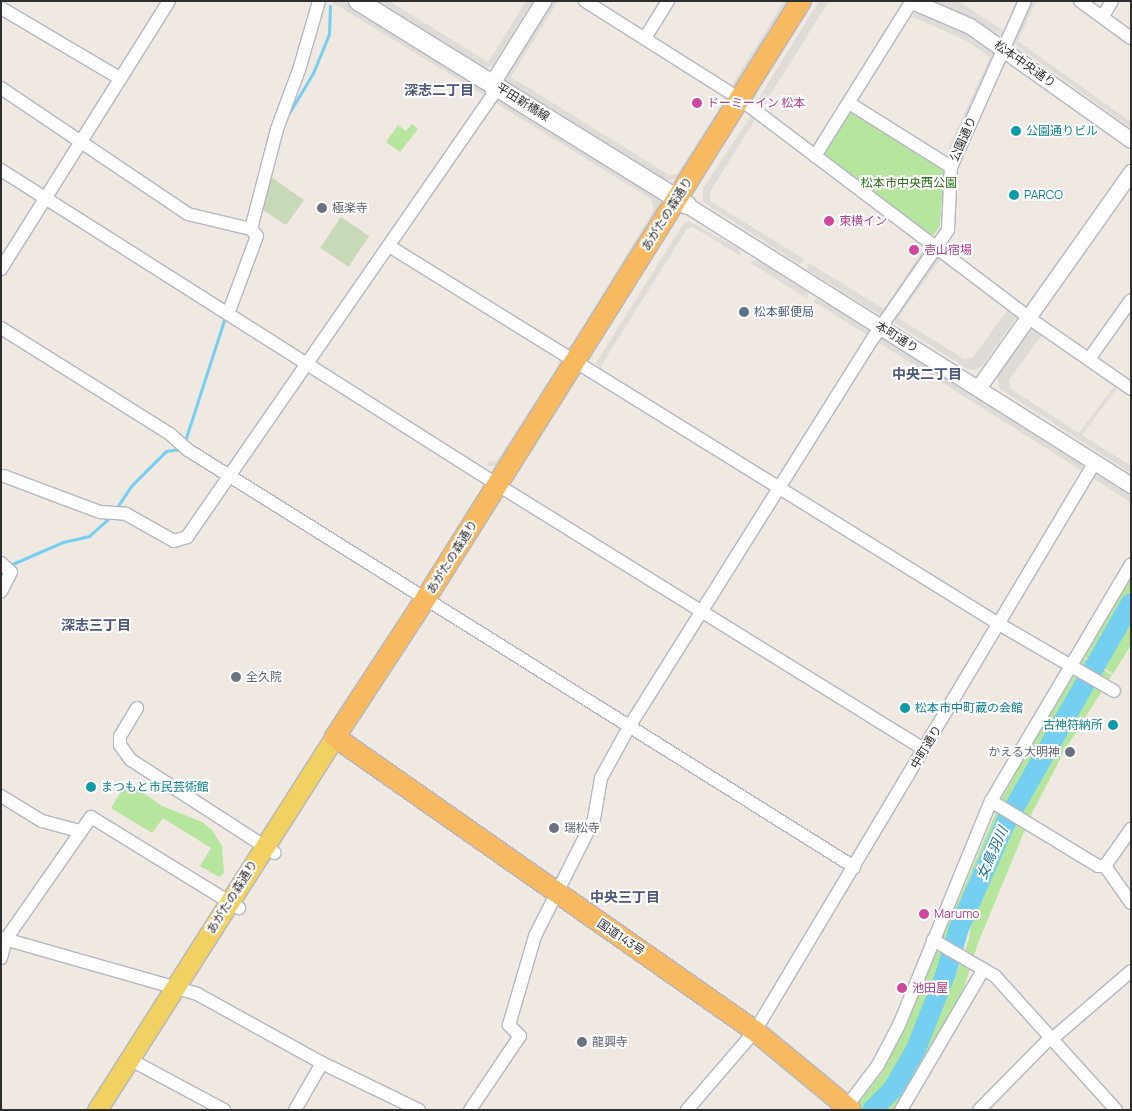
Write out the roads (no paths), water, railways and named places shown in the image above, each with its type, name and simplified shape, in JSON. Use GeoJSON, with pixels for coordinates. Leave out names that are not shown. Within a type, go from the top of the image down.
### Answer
{"type":"FeatureCollection","features":[{"type":"Feature","properties":{"kind":"highway","name":"あがたの森通り"},"geometry":{"type":"LineString","coordinates":[[745,103],[801,1]]}},
{"type":"Feature","properties":{"kind":"highway","name":"あがたの森通り"},"geometry":{"type":"LineString","coordinates":[[340,741],[431,601],[745,103],[814,1]]}},
{"type":"Feature","properties":{"kind":"highway","name":"国道143号"},"geometry":{"type":"LineString","coordinates":[[340,741],[755,1031],[848,1109]]}},
{"type":"Feature","properties":{"kind":"main road","name":"平田新橋線"},"geometry":{"type":"LineString","coordinates":[[358,1],[492,82],[682,202]]}},
{"type":"Feature","properties":{"kind":"main road","name":"あがたの森通り"},"geometry":{"type":"LineString","coordinates":[[97,1110],[134,1062],[340,741]]}},
{"type":"Feature","properties":{"kind":"main road","name":"あがたの森通り"},"geometry":{"type":"LineString","coordinates":[[111,1110],[134,1062]]}},
{"type":"Feature","properties":{"kind":"street"},"geometry":{"type":"LineString","coordinates":[[1,269],[47,199],[169,1]]}},
{"type":"Feature","properties":{"kind":"street"},"geometry":{"type":"LineString","coordinates":[[225,312],[253,231],[277,129],[299,70],[319,1]]}},
{"type":"Feature","properties":{"kind":"street"},"geometry":{"type":"LineString","coordinates":[[5,473],[112,513],[126,514],[174,540],[187,537],[492,96],[492,82],[543,1]]}},
{"type":"Feature","properties":{"kind":"street"},"geometry":{"type":"LineString","coordinates":[[585,1],[745,103],[1028,317],[1131,389]]}},
{"type":"Feature","properties":{"kind":"street"},"geometry":{"type":"LineString","coordinates":[[644,38],[668,1]]}},
{"type":"Feature","properties":{"kind":"street"},"geometry":{"type":"LineString","coordinates":[[815,156],[912,1]]}},
{"type":"Feature","properties":{"kind":"street","name":"松本中央通り"},"geometry":{"type":"LineString","coordinates":[[912,1],[970,26],[1004,48],[1131,140]]}},
{"type":"Feature","properties":{"kind":"street","name":"公園通り"},"geometry":{"type":"LineString","coordinates":[[470,1110],[520,1036],[509,1025],[535,936],[594,819],[601,778],[629,726],[882,328],[948,230],[951,167],[1024,1]]}},
{"type":"Feature","properties":{"kind":"street"},"geometry":{"type":"LineString","coordinates":[[1080,1],[1131,38]]}},
{"type":"Feature","properties":{"kind":"street"},"geometry":{"type":"LineString","coordinates":[[1102,16],[1112,1]]}},
{"type":"Feature","properties":{"kind":"street"},"geometry":{"type":"LineString","coordinates":[[1,8],[121,79]]}},
{"type":"Feature","properties":{"kind":"street"},"geometry":{"type":"LineString","coordinates":[[1,88],[80,144],[188,214],[253,231]]}},
{"type":"Feature","properties":{"kind":"street"},"geometry":{"type":"LineString","coordinates":[[849,103],[951,167]]}},
{"type":"Feature","properties":{"kind":"street"},"geometry":{"type":"LineString","coordinates":[[1,170],[502,488],[924,749]]}},
{"type":"Feature","properties":{"kind":"street"},"geometry":{"type":"LineString","coordinates":[[978,388],[1131,172]]}},
{"type":"Feature","properties":{"kind":"street","name":"本町通り"},"geometry":{"type":"LineString","coordinates":[[682,202],[1131,485]]}},
{"type":"Feature","properties":{"kind":"street"},"geometry":{"type":"LineString","coordinates":[[389,246],[999,624],[1110,689]]}},
{"type":"Feature","properties":{"kind":"street"},"geometry":{"type":"LineString","coordinates":[[1089,360],[1131,300]]}},
{"type":"Feature","properties":{"kind":"street"},"geometry":{"type":"LineString","coordinates":[[1,328],[230,476],[854,867]]}},
{"type":"Feature","properties":{"kind":"street","name":"中町通り"},"geometry":{"type":"LineString","coordinates":[[687,1110],[755,1031],[1095,462]]}},
{"type":"Feature","properties":{"kind":"street"},"geometry":{"type":"LineString","coordinates":[[848,1109],[878,1065],[897,1028],[936,942],[994,803],[1131,564]]}},
{"type":"Feature","properties":{"kind":"street"},"geometry":{"type":"LineString","coordinates":[[1,592],[11,572],[4,565]]}},
{"type":"Feature","properties":{"kind":"street"},"geometry":{"type":"LineString","coordinates":[[137,708],[120,736],[125,755],[176,791],[270,849]]}},
{"type":"Feature","properties":{"kind":"street"},"geometry":{"type":"LineString","coordinates":[[1,796],[42,820],[78,831]]}},
{"type":"Feature","properties":{"kind":"street"},"geometry":{"type":"LineString","coordinates":[[994,803],[1098,866],[1105,866]]}},
{"type":"Feature","properties":{"kind":"street"},"geometry":{"type":"LineString","coordinates":[[1,958],[4,938],[78,831],[91,817],[98,819],[234,905]]}},
{"type":"Feature","properties":{"kind":"street"},"geometry":{"type":"LineString","coordinates":[[1105,866],[1131,829]]}},
{"type":"Feature","properties":{"kind":"street"},"geometry":{"type":"LineString","coordinates":[[1105,866],[1131,903]]}},
{"type":"Feature","properties":{"kind":"street"},"geometry":{"type":"LineString","coordinates":[[4,938],[180,988],[322,1063],[419,1110]]}},
{"type":"Feature","properties":{"kind":"street"},"geometry":{"type":"LineString","coordinates":[[936,942],[995,976],[1116,1110]]}},
{"type":"Feature","properties":{"kind":"street"},"geometry":{"type":"LineString","coordinates":[[901,1110],[978,967]]}},
{"type":"Feature","properties":{"kind":"street"},"geometry":{"type":"LineString","coordinates":[[979,1110],[1051,1038],[1131,971]]}},
{"type":"Feature","properties":{"kind":"street"},"geometry":{"type":"LineString","coordinates":[[134,1062],[224,1110]]}},
{"type":"Feature","properties":{"kind":"street"},"geometry":{"type":"LineString","coordinates":[[295,1110],[322,1063]]}},
{"type":"Feature","properties":{"kind":"waterway"},"geometry":{"type":"LineString","coordinates":[[289,113],[313,73],[329,34],[330,6]]}},
{"type":"Feature","properties":{"kind":"waterway"},"geometry":{"type":"LineString","coordinates":[[184,444],[225,317]]}},
{"type":"Feature","properties":{"kind":"waterway"},"geometry":{"type":"LineString","coordinates":[[115,510],[131,486],[166,451],[181,449]]}},
{"type":"Feature","properties":{"kind":"waterway"},"geometry":{"type":"LineString","coordinates":[[10,565],[63,542],[89,536],[110,517]]}},
{"type":"Feature","properties":{"kind":"waterway","name":"女鳥羽川"},"geometry":{"type":"LineString","coordinates":[[872,1110],[893,1089],[916,1049],[946,973],[959,928],[1006,822],[1131,603]]}},
{"type":"Feature","properties":{"kind":"place","name":"ドーミーイン 松本"},"geometry":{"type":"Point","coordinates":[697,103]}},
{"type":"Feature","properties":{"kind":"place","name":"公園通りビル"},"geometry":{"type":"Point","coordinates":[1016,131]}},
{"type":"Feature","properties":{"kind":"place","name":"PARCO"},"geometry":{"type":"Point","coordinates":[1014,195]}},
{"type":"Feature","properties":{"kind":"place","name":"極楽寺"},"geometry":{"type":"Point","coordinates":[322,208]}},
{"type":"Feature","properties":{"kind":"place","name":"東横イン"},"geometry":{"type":"Point","coordinates":[829,221]}},
{"type":"Feature","properties":{"kind":"place","name":"壱山宿場"},"geometry":{"type":"Point","coordinates":[914,250]}},
{"type":"Feature","properties":{"kind":"place","name":"松本郵便局"},"geometry":{"type":"Point","coordinates":[744,312]}},
{"type":"Feature","properties":{"kind":"place","name":"全久院"},"geometry":{"type":"Point","coordinates":[236,677]}},
{"type":"Feature","properties":{"kind":"place","name":"松本市中町蔵の会館"},"geometry":{"type":"Point","coordinates":[905,708]}},
{"type":"Feature","properties":{"kind":"place","name":"古神符納所"},"geometry":{"type":"Point","coordinates":[1113,725]}},
{"type":"Feature","properties":{"kind":"place","name":"かえる大明神"},"geometry":{"type":"Point","coordinates":[1070,752]}},
{"type":"Feature","properties":{"kind":"place","name":"まつもと市民芸術館"},"geometry":{"type":"Point","coordinates":[91,787]}},
{"type":"Feature","properties":{"kind":"place","name":"瑞松寺"},"geometry":{"type":"Point","coordinates":[554,828]}},
{"type":"Feature","properties":{"kind":"place","name":"Marumo"},"geometry":{"type":"Point","coordinates":[924,914]}},
{"type":"Feature","properties":{"kind":"place","name":"池田屋"},"geometry":{"type":"Point","coordinates":[902,988]}},
{"type":"Feature","properties":{"kind":"place","name":"龍興寺"},"geometry":{"type":"Point","coordinates":[582,1042]}},
{"type":"Feature","properties":{"kind":"district","name":"深志二丁目"},"geometry":{"type":"Point","coordinates":[439,90]}},
{"type":"Feature","properties":{"kind":"district","name":"中央二丁目"},"geometry":{"type":"Point","coordinates":[927,374]}},
{"type":"Feature","properties":{"kind":"district","name":"深志三丁目"},"geometry":{"type":"Point","coordinates":[96,625]}},
{"type":"Feature","properties":{"kind":"district","name":"中央三丁目"},"geometry":{"type":"Point","coordinates":[625,897]}},
{"type":"Feature","properties":{"kind":"park label","name":"松本市中央西公園"},"geometry":{"type":"Point","coordinates":[909,183]}}]}
